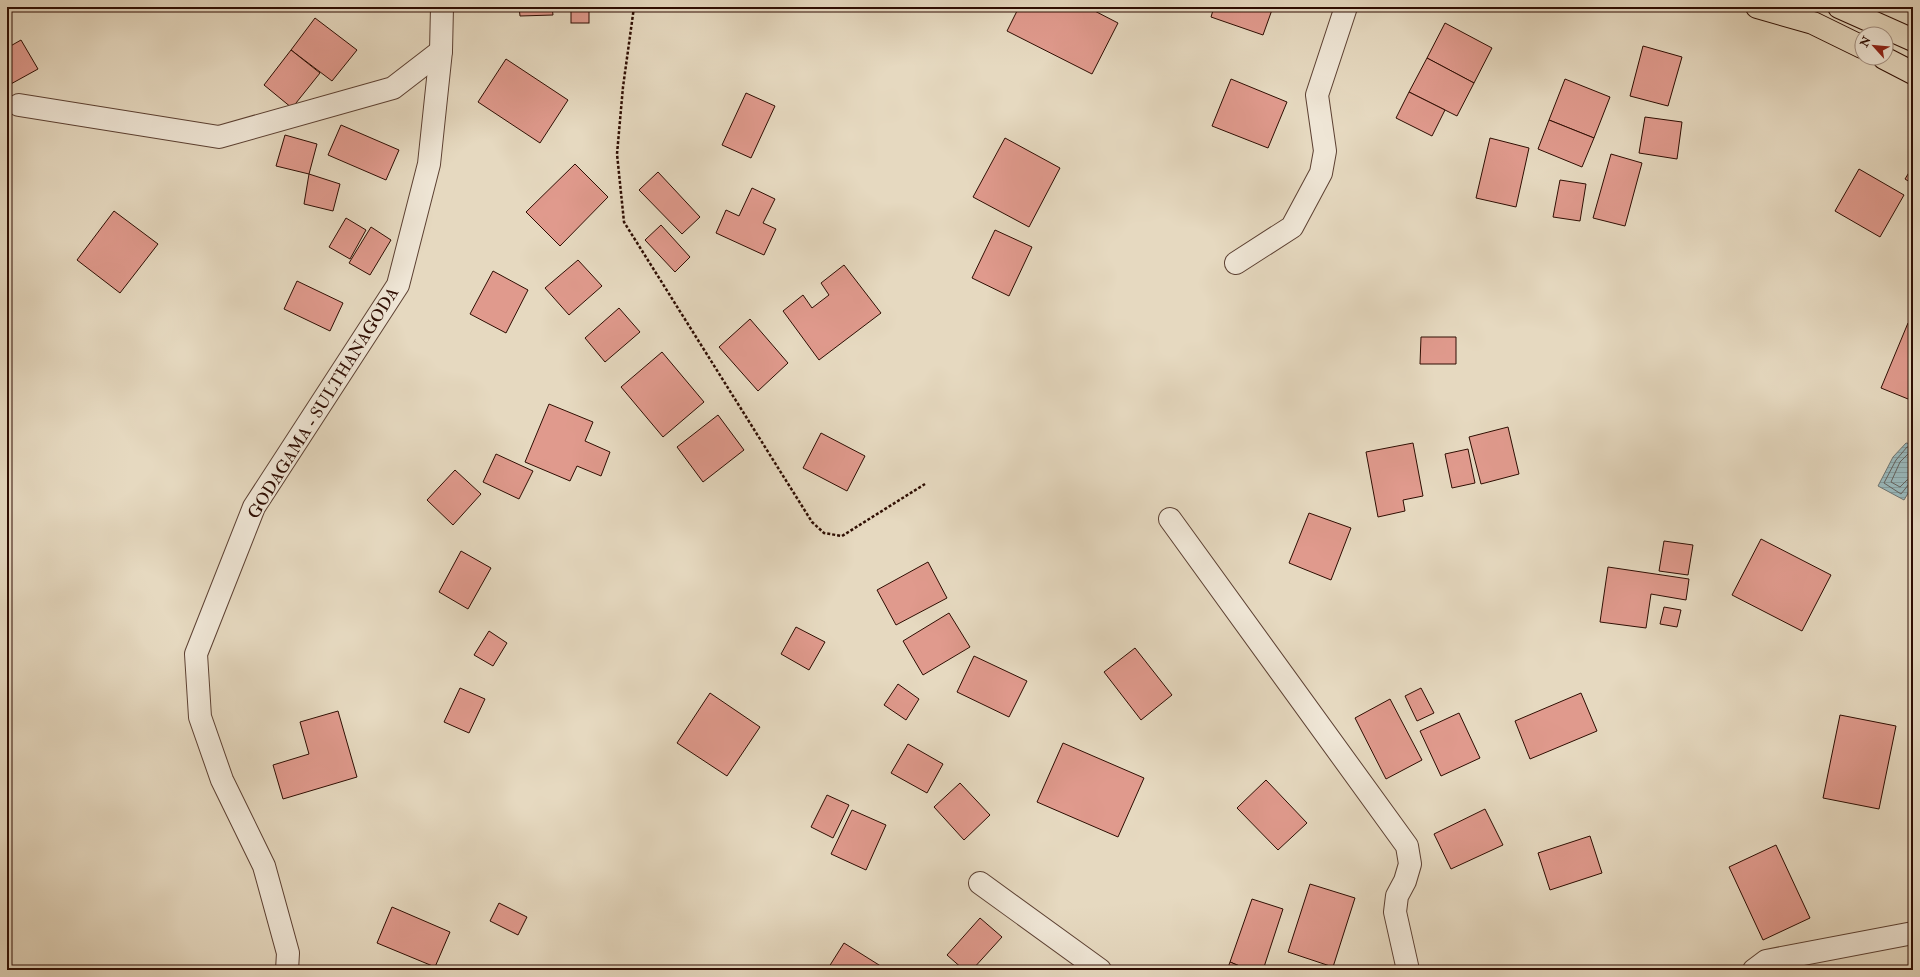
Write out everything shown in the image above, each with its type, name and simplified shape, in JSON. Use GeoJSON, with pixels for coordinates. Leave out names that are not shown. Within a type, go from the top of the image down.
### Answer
{"type":"FeatureCollection","features":[{"type":"Feature","properties":{"kind":"highway"},"geometry":{"type":"LineString","coordinates":[[1757,7],[1813,23],[1854,43]]}},
{"type":"Feature","properties":{"kind":"highway"},"geometry":{"type":"LineString","coordinates":[[1839,7],[1913,40]]}},
{"type":"Feature","properties":{"kind":"highway"},"geometry":{"type":"LineString","coordinates":[[1894,63],[1913,72]]}},
{"type":"Feature","properties":{"kind":"street","name":"GODAGAMA - SULTHANAGODA"},"geometry":{"type":"LineString","coordinates":[[287,970],[288,953],[264,866],[222,780],[200,717],[196,654],[254,507],[398,285],[429,164],[441,51],[442,7]]}},
{"type":"Feature","properties":{"kind":"street"},"geometry":{"type":"LineString","coordinates":[[1236,263],[1292,227],[1321,173],[1325,151],[1316,95],[1346,7]]}},
{"type":"Feature","properties":{"kind":"street"},"geometry":{"type":"LineString","coordinates":[[19,104],[219,137],[393,88],[441,51]]}},
{"type":"Feature","properties":{"kind":"street"},"geometry":{"type":"LineString","coordinates":[[1170,519],[1407,846],[1410,864],[1405,881],[1398,896],[1395,912],[1408,970]]}},
{"type":"Feature","properties":{"kind":"street"},"geometry":{"type":"LineString","coordinates":[[980,883],[1100,970]]}},
{"type":"Feature","properties":{"kind":"street"},"geometry":{"type":"LineString","coordinates":[[1754,970],[1766,961],[1913,933]]}},
{"type":"Feature","properties":{"kind":"path"},"geometry":{"type":"LineString","coordinates":[[634,7],[623,88],[617,154],[624,222],[812,522],[824,533],[842,536],[925,484]]}},
{"type":"Feature","properties":{"kind":"water"},"geometry":{"type":"Polygon","coordinates":[[[1906,443],[1913,444],[1913,485],[1904,500],[1878,486],[1893,457],[1906,443]]]}},
{"type":"Feature","properties":{"kind":"building"},"geometry":{"type":"Polygon","coordinates":[[[519,7],[552,7],[553,15],[520,16],[519,7]]]}},
{"type":"Feature","properties":{"kind":"building"},"geometry":{"type":"Polygon","coordinates":[[[571,7],[589,7],[589,23],[571,23],[571,7]]]}},
{"type":"Feature","properties":{"kind":"building"},"geometry":{"type":"Polygon","coordinates":[[[1019,7],[1087,7],[1118,23],[1092,74],[1007,31],[1019,7]]]}},
{"type":"Feature","properties":{"kind":"building"},"geometry":{"type":"Polygon","coordinates":[[[1214,7],[1273,7],[1263,35],[1211,17],[1214,7]]]}},
{"type":"Feature","properties":{"kind":"building"},"geometry":{"type":"Polygon","coordinates":[[[315,18],[357,50],[332,81],[291,50],[315,18]]]}},
{"type":"Feature","properties":{"kind":"building"},"geometry":{"type":"Polygon","coordinates":[[[1445,23],[1492,48],[1474,83],[1427,58],[1445,23]]]}},
{"type":"Feature","properties":{"kind":"building"},"geometry":{"type":"Polygon","coordinates":[[[21,40],[38,69],[9,85],[7,82],[7,48],[21,40]]]}},
{"type":"Feature","properties":{"kind":"building"},"geometry":{"type":"Polygon","coordinates":[[[1643,46],[1682,57],[1668,106],[1630,96],[1643,46]]]}},
{"type":"Feature","properties":{"kind":"building"},"geometry":{"type":"Polygon","coordinates":[[[291,50],[320,73],[292,108],[264,85],[291,50]]]}},
{"type":"Feature","properties":{"kind":"building"},"geometry":{"type":"Polygon","coordinates":[[[1427,58],[1474,83],[1457,116],[1409,92],[1427,58]]]}},
{"type":"Feature","properties":{"kind":"building"},"geometry":{"type":"Polygon","coordinates":[[[506,59],[568,100],[540,143],[478,102],[506,59]]]}},
{"type":"Feature","properties":{"kind":"building"},"geometry":{"type":"Polygon","coordinates":[[[1231,79],[1287,102],[1268,148],[1212,126],[1231,79]]]}},
{"type":"Feature","properties":{"kind":"building"},"geometry":{"type":"Polygon","coordinates":[[[1565,79],[1610,97],[1594,138],[1549,120],[1565,79]]]}},
{"type":"Feature","properties":{"kind":"building"},"geometry":{"type":"Polygon","coordinates":[[[1409,92],[1445,110],[1432,136],[1396,118],[1409,92]]]}},
{"type":"Feature","properties":{"kind":"building"},"geometry":{"type":"Polygon","coordinates":[[[746,93],[775,106],[751,158],[722,145],[746,93]]]}},
{"type":"Feature","properties":{"kind":"building"},"geometry":{"type":"Polygon","coordinates":[[[1645,117],[1682,122],[1677,159],[1639,153],[1645,117]]]}},
{"type":"Feature","properties":{"kind":"building"},"geometry":{"type":"Polygon","coordinates":[[[1549,120],[1594,138],[1582,167],[1538,149],[1549,120]]]}},
{"type":"Feature","properties":{"kind":"building"},"geometry":{"type":"Polygon","coordinates":[[[341,125],[399,150],[386,180],[328,155],[341,125]]]}},
{"type":"Feature","properties":{"kind":"building"},"geometry":{"type":"Polygon","coordinates":[[[285,135],[317,144],[309,174],[276,166],[285,135]]]}},
{"type":"Feature","properties":{"kind":"building"},"geometry":{"type":"Polygon","coordinates":[[[1005,138],[1060,168],[1029,227],[973,197],[1005,138]]]}},
{"type":"Feature","properties":{"kind":"building"},"geometry":{"type":"Polygon","coordinates":[[[1490,138],[1529,148],[1516,207],[1476,198],[1490,138]]]}},
{"type":"Feature","properties":{"kind":"building"},"geometry":{"type":"Polygon","coordinates":[[[1611,154],[1642,163],[1625,226],[1593,218],[1611,154]]]}},
{"type":"Feature","properties":{"kind":"building"},"geometry":{"type":"Polygon","coordinates":[[[575,164],[608,197],[560,246],[526,212],[575,164]]]}},
{"type":"Feature","properties":{"kind":"building"},"geometry":{"type":"Polygon","coordinates":[[[1913,166],[1913,184],[1905,179],[1913,166]]]}},
{"type":"Feature","properties":{"kind":"building"},"geometry":{"type":"Polygon","coordinates":[[[1859,169],[1904,195],[1880,237],[1835,211],[1859,169]]]}},
{"type":"Feature","properties":{"kind":"building"},"geometry":{"type":"Polygon","coordinates":[[[658,172],[700,217],[682,234],[639,190],[658,172]]]}},
{"type":"Feature","properties":{"kind":"building"},"geometry":{"type":"Polygon","coordinates":[[[309,174],[340,184],[333,211],[304,204],[309,174]]]}},
{"type":"Feature","properties":{"kind":"building"},"geometry":{"type":"Polygon","coordinates":[[[1560,180],[1586,184],[1580,221],[1553,217],[1560,180]]]}},
{"type":"Feature","properties":{"kind":"building"},"geometry":{"type":"Polygon","coordinates":[[[752,188],[775,199],[763,223],[776,229],[764,255],[716,233],[726,210],[739,216],[752,188]]]}},
{"type":"Feature","properties":{"kind":"building"},"geometry":{"type":"Polygon","coordinates":[[[114,211],[158,244],[120,293],[77,260],[114,211]]]}},
{"type":"Feature","properties":{"kind":"building"},"geometry":{"type":"Polygon","coordinates":[[[346,218],[366,230],[350,259],[329,247],[346,218]]]}},
{"type":"Feature","properties":{"kind":"building"},"geometry":{"type":"Polygon","coordinates":[[[661,225],[690,257],[675,272],[645,240],[661,225]]]}},
{"type":"Feature","properties":{"kind":"building"},"geometry":{"type":"Polygon","coordinates":[[[371,227],[391,240],[370,275],[349,263],[371,227]]]}},
{"type":"Feature","properties":{"kind":"building"},"geometry":{"type":"Polygon","coordinates":[[[995,230],[1032,247],[1009,296],[972,278],[995,230]]]}},
{"type":"Feature","properties":{"kind":"building"},"geometry":{"type":"Polygon","coordinates":[[[578,260],[602,286],[569,315],[545,288],[578,260]]]}},
{"type":"Feature","properties":{"kind":"building"},"geometry":{"type":"Polygon","coordinates":[[[844,265],[881,313],[819,360],[783,311],[803,295],[812,308],[829,295],[821,283],[844,265]]]}},
{"type":"Feature","properties":{"kind":"building"},"geometry":{"type":"Polygon","coordinates":[[[493,271],[528,290],[506,333],[470,314],[493,271]]]}},
{"type":"Feature","properties":{"kind":"building"},"geometry":{"type":"Polygon","coordinates":[[[297,281],[343,303],[330,331],[284,309],[297,281]]]}},
{"type":"Feature","properties":{"kind":"building"},"geometry":{"type":"Polygon","coordinates":[[[619,308],[640,332],[605,362],[585,338],[619,308]]]}},
{"type":"Feature","properties":{"kind":"building"},"geometry":{"type":"Polygon","coordinates":[[[750,319],[788,363],[758,391],[719,347],[750,319]]]}},
{"type":"Feature","properties":{"kind":"building"},"geometry":{"type":"Polygon","coordinates":[[[1908,323],[1913,325],[1913,401],[1881,388],[1908,323]]]}},
{"type":"Feature","properties":{"kind":"building"},"geometry":{"type":"Polygon","coordinates":[[[1421,337],[1456,337],[1456,364],[1420,364],[1421,337]]]}},
{"type":"Feature","properties":{"kind":"building"},"geometry":{"type":"Polygon","coordinates":[[[662,352],[704,402],[663,437],[621,387],[662,352]]]}},
{"type":"Feature","properties":{"kind":"building"},"geometry":{"type":"Polygon","coordinates":[[[549,404],[593,422],[585,441],[610,452],[601,476],[577,466],[570,481],[525,462],[549,404]]]}},
{"type":"Feature","properties":{"kind":"building"},"geometry":{"type":"Polygon","coordinates":[[[718,415],[744,450],[703,482],[677,447],[718,415]]]}},
{"type":"Feature","properties":{"kind":"building"},"geometry":{"type":"Polygon","coordinates":[[[1508,427],[1519,474],[1481,484],[1469,437],[1508,427]]]}},
{"type":"Feature","properties":{"kind":"building"},"geometry":{"type":"Polygon","coordinates":[[[821,433],[865,456],[847,491],[803,468],[821,433]]]}},
{"type":"Feature","properties":{"kind":"building"},"geometry":{"type":"Polygon","coordinates":[[[1413,443],[1423,496],[1403,500],[1405,511],[1378,517],[1366,452],[1413,443]]]}},
{"type":"Feature","properties":{"kind":"building"},"geometry":{"type":"Polygon","coordinates":[[[1468,449],[1475,483],[1452,488],[1445,454],[1468,449]]]}},
{"type":"Feature","properties":{"kind":"building"},"geometry":{"type":"Polygon","coordinates":[[[496,454],[533,471],[519,499],[483,482],[496,454]]]}},
{"type":"Feature","properties":{"kind":"building"},"geometry":{"type":"Polygon","coordinates":[[[455,470],[481,494],[453,525],[427,500],[455,470]]]}},
{"type":"Feature","properties":{"kind":"building"},"geometry":{"type":"Polygon","coordinates":[[[1309,513],[1351,528],[1331,580],[1289,563],[1309,513]]]}},
{"type":"Feature","properties":{"kind":"building"},"geometry":{"type":"Polygon","coordinates":[[[1761,539],[1831,575],[1802,631],[1732,595],[1761,539]]]}},
{"type":"Feature","properties":{"kind":"building"},"geometry":{"type":"Polygon","coordinates":[[[1664,541],[1693,545],[1688,575],[1659,571],[1664,541]]]}},
{"type":"Feature","properties":{"kind":"building"},"geometry":{"type":"Polygon","coordinates":[[[461,551],[491,568],[468,609],[439,592],[461,551]]]}},
{"type":"Feature","properties":{"kind":"building"},"geometry":{"type":"Polygon","coordinates":[[[928,562],[947,598],[896,625],[877,590],[928,562]]]}},
{"type":"Feature","properties":{"kind":"building"},"geometry":{"type":"Polygon","coordinates":[[[1608,567],[1689,579],[1686,600],[1651,594],[1646,628],[1600,622],[1608,567]]]}},
{"type":"Feature","properties":{"kind":"building"},"geometry":{"type":"Polygon","coordinates":[[[1664,607],[1681,610],[1677,627],[1660,624],[1664,607]]]}},
{"type":"Feature","properties":{"kind":"building"},"geometry":{"type":"Polygon","coordinates":[[[949,613],[970,647],[923,675],[903,641],[949,613]]]}},
{"type":"Feature","properties":{"kind":"building"},"geometry":{"type":"Polygon","coordinates":[[[796,627],[825,642],[809,670],[781,654],[796,627]]]}},
{"type":"Feature","properties":{"kind":"building"},"geometry":{"type":"Polygon","coordinates":[[[489,631],[507,643],[493,666],[474,655],[489,631]]]}},
{"type":"Feature","properties":{"kind":"building"},"geometry":{"type":"Polygon","coordinates":[[[1135,648],[1172,695],[1141,720],[1104,672],[1135,648]]]}},
{"type":"Feature","properties":{"kind":"building"},"geometry":{"type":"Polygon","coordinates":[[[974,656],[1027,681],[1009,717],[957,692],[974,656]]]}},
{"type":"Feature","properties":{"kind":"building"},"geometry":{"type":"Polygon","coordinates":[[[898,684],[919,699],[906,720],[884,705],[898,684]]]}},
{"type":"Feature","properties":{"kind":"building"},"geometry":{"type":"Polygon","coordinates":[[[460,688],[485,699],[469,733],[444,722],[460,688]]]}},
{"type":"Feature","properties":{"kind":"building"},"geometry":{"type":"Polygon","coordinates":[[[1421,688],[1434,713],[1417,721],[1405,696],[1421,688]]]}},
{"type":"Feature","properties":{"kind":"building"},"geometry":{"type":"Polygon","coordinates":[[[710,693],[760,727],[727,776],[677,743],[710,693]]]}},
{"type":"Feature","properties":{"kind":"building"},"geometry":{"type":"Polygon","coordinates":[[[1581,693],[1597,731],[1530,759],[1515,721],[1581,693]]]}},
{"type":"Feature","properties":{"kind":"building"},"geometry":{"type":"Polygon","coordinates":[[[1390,699],[1422,760],[1386,779],[1355,718],[1390,699]]]}},
{"type":"Feature","properties":{"kind":"building"},"geometry":{"type":"Polygon","coordinates":[[[338,711],[357,777],[283,799],[273,765],[309,754],[300,722],[338,711]]]}},
{"type":"Feature","properties":{"kind":"building"},"geometry":{"type":"Polygon","coordinates":[[[1459,713],[1480,758],[1441,776],[1420,731],[1459,713]]]}},
{"type":"Feature","properties":{"kind":"building"},"geometry":{"type":"Polygon","coordinates":[[[1840,715],[1896,726],[1879,809],[1823,798],[1840,715]]]}},
{"type":"Feature","properties":{"kind":"building"},"geometry":{"type":"Polygon","coordinates":[[[1063,743],[1144,778],[1118,837],[1037,802],[1063,743]]]}},
{"type":"Feature","properties":{"kind":"building"},"geometry":{"type":"Polygon","coordinates":[[[908,744],[943,764],[927,793],[891,773],[908,744]]]}},
{"type":"Feature","properties":{"kind":"building"},"geometry":{"type":"Polygon","coordinates":[[[1266,780],[1307,823],[1278,850],[1237,808],[1266,780]]]}},
{"type":"Feature","properties":{"kind":"building"},"geometry":{"type":"Polygon","coordinates":[[[960,783],[990,815],[964,840],[934,807],[960,783]]]}},
{"type":"Feature","properties":{"kind":"building"},"geometry":{"type":"Polygon","coordinates":[[[827,795],[849,805],[833,838],[811,827],[827,795]]]}},
{"type":"Feature","properties":{"kind":"building"},"geometry":{"type":"Polygon","coordinates":[[[1485,809],[1503,845],[1451,869],[1434,834],[1485,809]]]}},
{"type":"Feature","properties":{"kind":"building"},"geometry":{"type":"Polygon","coordinates":[[[852,810],[886,825],[866,870],[831,854],[852,810]]]}},
{"type":"Feature","properties":{"kind":"building"},"geometry":{"type":"Polygon","coordinates":[[[1590,836],[1602,873],[1550,890],[1538,853],[1590,836]]]}},
{"type":"Feature","properties":{"kind":"building"},"geometry":{"type":"Polygon","coordinates":[[[1776,845],[1810,918],[1763,940],[1729,867],[1776,845]]]}},
{"type":"Feature","properties":{"kind":"building"},"geometry":{"type":"Polygon","coordinates":[[[1310,884],[1355,898],[1333,967],[1288,952],[1310,884]]]}},
{"type":"Feature","properties":{"kind":"building"},"geometry":{"type":"Polygon","coordinates":[[[1252,899],[1283,909],[1263,970],[1249,970],[1230,962],[1252,899]]]}},
{"type":"Feature","properties":{"kind":"building"},"geometry":{"type":"Polygon","coordinates":[[[499,903],[527,917],[518,935],[490,921],[499,903]]]}},
{"type":"Feature","properties":{"kind":"building"},"geometry":{"type":"Polygon","coordinates":[[[392,907],[450,932],[435,967],[377,943],[392,907]]]}},
{"type":"Feature","properties":{"kind":"building"},"geometry":{"type":"Polygon","coordinates":[[[980,918],[1002,937],[972,970],[964,970],[947,955],[980,918]]]}},
{"type":"Feature","properties":{"kind":"building"},"geometry":{"type":"Polygon","coordinates":[[[844,943],[887,970],[827,970],[844,943]]]}},
{"type":"Feature","properties":{"kind":"building"},"geometry":{"type":"Polygon","coordinates":[[[1230,962],[1249,970],[1227,970],[1230,962]]]}}]}
